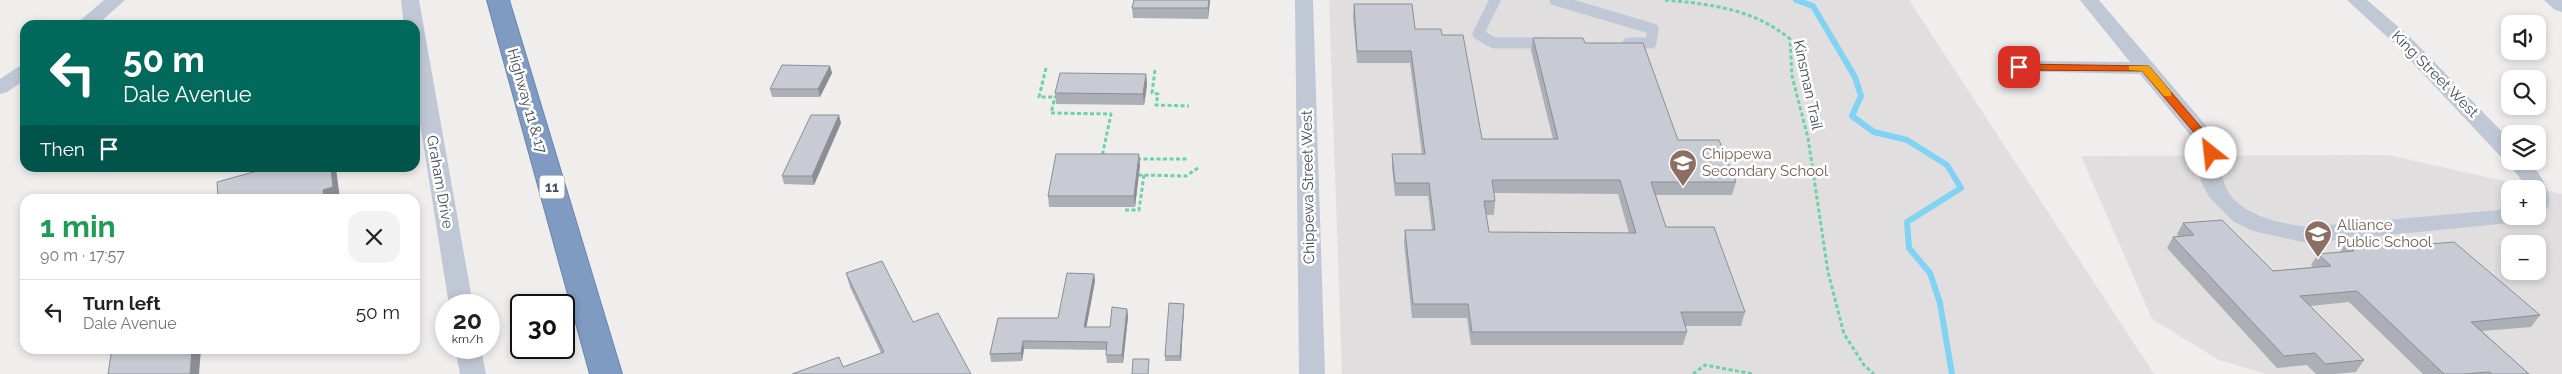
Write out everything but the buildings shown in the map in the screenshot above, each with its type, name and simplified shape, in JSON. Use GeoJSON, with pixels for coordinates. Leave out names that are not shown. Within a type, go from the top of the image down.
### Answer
{"type":"FeatureCollection","features":[{"type":"Feature","properties":{"kind":"highway","name":"Highway 11 & 17"},"geometry":{"type":"LineString","coordinates":[[498,0],[606,374]]}},
{"type":"Feature","properties":{"kind":"street"},"geometry":{"type":"LineString","coordinates":[[91,20],[116,0]]}},
{"type":"Feature","properties":{"kind":"street"},"geometry":{"type":"LineString","coordinates":[[410,0],[413,20]]}},
{"type":"Feature","properties":{"kind":"street","name":"Chippewa Street West"},"geometry":{"type":"LineString","coordinates":[[1304,0],[1312,374]]}},
{"type":"Feature","properties":{"kind":"street"},"geometry":{"type":"LineString","coordinates":[[2089,0],[2207,141],[2211,153],[2210,171],[2215,190],[2247,220],[2276,231],[2307,235],[2501,217]]}},
{"type":"Feature","properties":{"kind":"street","name":"King Street West"},"geometry":{"type":"LineString","coordinates":[[2356,0],[2402,40],[2501,144]]}},
{"type":"Feature","properties":{"kind":"street"},"geometry":{"type":"LineString","coordinates":[[2554,0],[2562,6]]}},
{"type":"Feature","properties":{"kind":"street","name":"Graham Drive"},"geometry":{"type":"LineString","coordinates":[[420,60],[459,294]]}},
{"type":"Feature","properties":{"kind":"street"},"geometry":{"type":"LineString","coordinates":[[2019,67],[2145,68]]}},
{"type":"Feature","properties":{"kind":"street"},"geometry":{"type":"LineString","coordinates":[[0,88],[20,75]]}},
{"type":"Feature","properties":{"kind":"street"},"geometry":{"type":"LineString","coordinates":[[2526,170],[2534,180]]}},
{"type":"Feature","properties":{"kind":"street"},"geometry":{"type":"LineString","coordinates":[[470,359],[473,374]]}},
{"type":"Feature","properties":{"kind":"lane"},"geometry":{"type":"LineString","coordinates":[[1495,0],[1478,34],[1494,43],[1563,43]]}},
{"type":"Feature","properties":{"kind":"lane"},"geometry":{"type":"LineString","coordinates":[[1555,0],[1652,29],[1651,43],[1622,43]]}},
{"type":"Feature","properties":{"kind":"path","name":"Kinsman Trail"},"geometry":{"type":"LineString","coordinates":[[1666,0],[1705,4],[1758,18],[1780,29],[1790,39],[1792,76],[1808,138],[1828,272],[1844,334],[1864,365],[1874,374]]}},
{"type":"Feature","properties":{"kind":"path"},"geometry":{"type":"LineString","coordinates":[[1046,68],[1039,97],[1057,97],[1051,113],[1111,114],[1101,165]]}},
{"type":"Feature","properties":{"kind":"path"},"geometry":{"type":"LineString","coordinates":[[1155,70],[1152,93],[1158,94],[1156,105],[1189,106]]}},
{"type":"Feature","properties":{"kind":"path"},"geometry":{"type":"LineString","coordinates":[[1152,98],[1158,98]]}},
{"type":"Feature","properties":{"kind":"path"},"geometry":{"type":"LineString","coordinates":[[1094,159],[1110,159]]}},
{"type":"Feature","properties":{"kind":"path"},"geometry":{"type":"LineString","coordinates":[[1128,159],[1188,159]]}},
{"type":"Feature","properties":{"kind":"path"},"geometry":{"type":"LineString","coordinates":[[1138,176],[1186,176],[1198,168]]}},
{"type":"Feature","properties":{"kind":"path"},"geometry":{"type":"LineString","coordinates":[[1125,210],[1139,210],[1144,176]]}},
{"type":"Feature","properties":{"kind":"path"},"geometry":{"type":"LineString","coordinates":[[1693,374],[1705,365],[1713,365],[1753,374]]}},
{"type":"Feature","properties":{"kind":"shaded area","name":"Chippewa Secondary School"},"geometry":{"type":"Polygon","coordinates":[[[1329,0],[1909,0],[2154,374],[1342,374],[1329,0]]]}},
{"type":"Feature","properties":{"kind":"shaded area","name":"Alliance Public School"},"geometry":{"type":"Polygon","coordinates":[[[2388,155],[2501,180],[2501,225],[2546,225],[2546,190],[2562,194],[2562,374],[2266,374],[2219,360],[2152,319],[2081,156],[2388,155]]]}},
{"type":"Feature","properties":{"kind":"waterway"},"geometry":{"type":"LineString","coordinates":[[1796,0],[1813,6],[1855,77],[1861,96],[1852,116],[1874,132],[1907,140],[1947,165],[1961,188],[1907,222],[1909,248],[1930,273],[1940,303],[1952,374]]}},
{"type":"Feature","properties":{"kind":"slow traffic"},"geometry":{"type":"LineString","coordinates":[[2133,68],[2145,68],[2167,94]]}},
{"type":"Feature","properties":{"kind":"place","name":"Chippewa Secondary School"},"geometry":{"type":"Point","coordinates":[1683,187]}},
{"type":"Feature","properties":{"kind":"place","name":"Alliance Public School"},"geometry":{"type":"Point","coordinates":[2318,258]}},
{"type":"Feature","properties":{"kind":"route"},"geometry":{"type":"LineString","coordinates":[[2019,67],[2145,68],[2207,141],[2211,153]]}}]}
